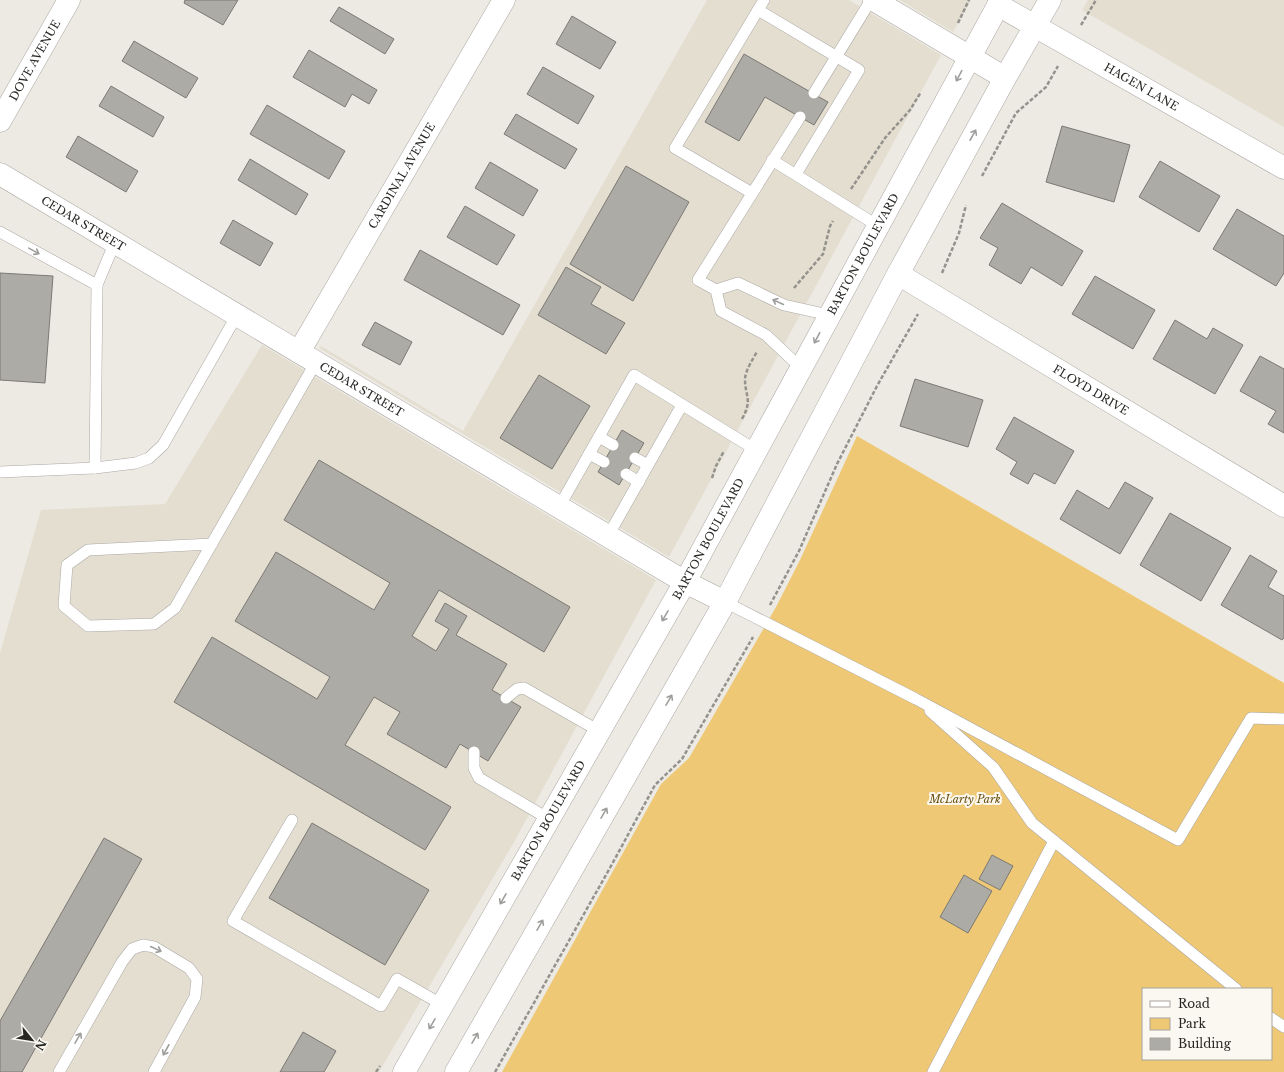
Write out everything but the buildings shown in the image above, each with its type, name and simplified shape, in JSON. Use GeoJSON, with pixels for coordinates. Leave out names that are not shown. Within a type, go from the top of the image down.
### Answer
{"type":"FeatureCollection","features":[{"type":"Feature","properties":{"kind":"main road","name":"DOVE AVENUE"},"geometry":{"type":"LineString","coordinates":[[0,121],[69,0]]}},
{"type":"Feature","properties":{"kind":"main road","name":"CARDINAL AVENUE"},"geometry":{"type":"LineString","coordinates":[[308,357],[504,0]]}},
{"type":"Feature","properties":{"kind":"main road"},"geometry":{"type":"LineString","coordinates":[[873,0],[1005,78]]}},
{"type":"Feature","properties":{"kind":"main road"},"geometry":{"type":"LineString","coordinates":[[456,1072],[725,602],[898,274],[1005,78],[1050,0]]}},
{"type":"Feature","properties":{"kind":"main road","name":"HAGEN LANE"},"geometry":{"type":"LineString","coordinates":[[1000,3],[1035,26],[1284,168]]}},
{"type":"Feature","properties":{"kind":"main road","name":"BARTON BOULEVARD"},"geometry":{"type":"LineString","coordinates":[[404,1072],[685,582],[1000,3]]}},
{"type":"Feature","properties":{"kind":"main road","name":"CEDAR STREET"},"geometry":{"type":"LineString","coordinates":[[0,174],[685,582],[725,602]]}},
{"type":"Feature","properties":{"kind":"main road","name":"FLOYD DRIVE"},"geometry":{"type":"LineString","coordinates":[[898,274],[1284,506]]}},
{"type":"Feature","properties":{"kind":"lane"},"geometry":{"type":"LineString","coordinates":[[752,193],[675,148],[764,0]]}},
{"type":"Feature","properties":{"kind":"lane"},"geometry":{"type":"LineString","coordinates":[[814,93],[873,0]]}},
{"type":"Feature","properties":{"kind":"lane"},"geometry":{"type":"LineString","coordinates":[[758,10],[859,70],[796,174]]}},
{"type":"Feature","properties":{"kind":"lane"},"geometry":{"type":"LineString","coordinates":[[800,117],[698,280],[716,290],[738,283],[784,305],[829,316]]}},
{"type":"Feature","properties":{"kind":"lane"},"geometry":{"type":"LineString","coordinates":[[772,160],[878,226]]}},
{"type":"Feature","properties":{"kind":"lane"},"geometry":{"type":"LineString","coordinates":[[0,232],[97,285]]}},
{"type":"Feature","properties":{"kind":"lane"},"geometry":{"type":"LineString","coordinates":[[95,468],[97,285],[115,242]]}},
{"type":"Feature","properties":{"kind":"lane"},"geometry":{"type":"LineString","coordinates":[[716,290],[721,311],[766,335],[801,368]]}},
{"type":"Feature","properties":{"kind":"lane"},"geometry":{"type":"LineString","coordinates":[[0,472],[95,468],[136,463],[148,458],[163,445],[237,315]]}},
{"type":"Feature","properties":{"kind":"lane"},"geometry":{"type":"LineString","coordinates":[[212,544],[88,550],[67,565],[64,606],[88,626],[154,624],[175,608],[212,544],[308,357]]}},
{"type":"Feature","properties":{"kind":"lane"},"geometry":{"type":"LineString","coordinates":[[558,507],[634,375],[756,450]]}},
{"type":"Feature","properties":{"kind":"lane"},"geometry":{"type":"LineString","coordinates":[[608,536],[682,405]]}},
{"type":"Feature","properties":{"kind":"lane"},"geometry":{"type":"LineString","coordinates":[[599,437],[613,445]]}},
{"type":"Feature","properties":{"kind":"lane"},"geometry":{"type":"LineString","coordinates":[[589,454],[604,462]]}},
{"type":"Feature","properties":{"kind":"lane"},"geometry":{"type":"LineString","coordinates":[[635,458],[648,465]]}},
{"type":"Feature","properties":{"kind":"lane"},"geometry":{"type":"LineString","coordinates":[[626,474],[639,482]]}},
{"type":"Feature","properties":{"kind":"lane"},"geometry":{"type":"LineString","coordinates":[[725,602],[916,699],[1178,840],[1251,718],[1284,720]]}},
{"type":"Feature","properties":{"kind":"lane"},"geometry":{"type":"LineString","coordinates":[[506,698],[517,689],[524,688],[599,731]]}},
{"type":"Feature","properties":{"kind":"lane"},"geometry":{"type":"LineString","coordinates":[[916,699],[993,767],[1032,823],[1235,988]]}},
{"type":"Feature","properties":{"kind":"lane"},"geometry":{"type":"LineString","coordinates":[[474,752],[474,768],[479,778],[549,819]]}},
{"type":"Feature","properties":{"kind":"lane"},"geometry":{"type":"LineString","coordinates":[[292,820],[233,921],[381,1006],[396,979],[443,1005]]}},
{"type":"Feature","properties":{"kind":"lane"},"geometry":{"type":"LineString","coordinates":[[933,1072],[1054,841]]}},
{"type":"Feature","properties":{"kind":"lane"},"geometry":{"type":"LineString","coordinates":[[59,1072],[122,962],[132,949],[143,945],[154,947],[189,968],[197,978],[195,998],[154,1072]]}},
{"type":"Feature","properties":{"kind":"lane"},"geometry":{"type":"LineString","coordinates":[[1272,1019],[1284,1027]]}},
{"type":"Feature","properties":{"kind":"path"},"geometry":{"type":"LineString","coordinates":[[947,44],[969,0]]}},
{"type":"Feature","properties":{"kind":"path"},"geometry":{"type":"LineString","coordinates":[[792,289],[823,254],[830,226],[843,204],[885,138],[910,110],[922,90]]}},
{"type":"Feature","properties":{"kind":"path"},"geometry":{"type":"LineString","coordinates":[[495,1072],[655,785],[682,759],[728,682],[753,636]]}},
{"type":"Feature","properties":{"kind":"shaded area"},"geometry":{"type":"Polygon","coordinates":[[[707,0],[849,0],[941,55],[669,557],[319,348],[321,346],[463,431],[707,0]]]}},
{"type":"Feature","properties":{"kind":"shaded area"},"geometry":{"type":"Polygon","coordinates":[[[900,0],[971,0],[953,32],[900,0]]]}},
{"type":"Feature","properties":{"kind":"shaded area"},"geometry":{"type":"Polygon","coordinates":[[[1088,0],[1284,0],[1284,127],[1082,10],[1088,0]]]}},
{"type":"Feature","properties":{"kind":"shaded area"},"geometry":{"type":"Polygon","coordinates":[[[262,345],[656,580],[513,844],[379,1072],[0,1072],[0,653],[41,510],[165,504],[262,345]]]}},
{"type":"Feature","properties":{"kind":"green space","name":"McLarty Park"},"geometry":{"type":"Polygon","coordinates":[[[857,436],[1284,683],[1284,1072],[502,1072],[661,784],[689,758],[776,607],[800,560],[857,436]]]}}]}
